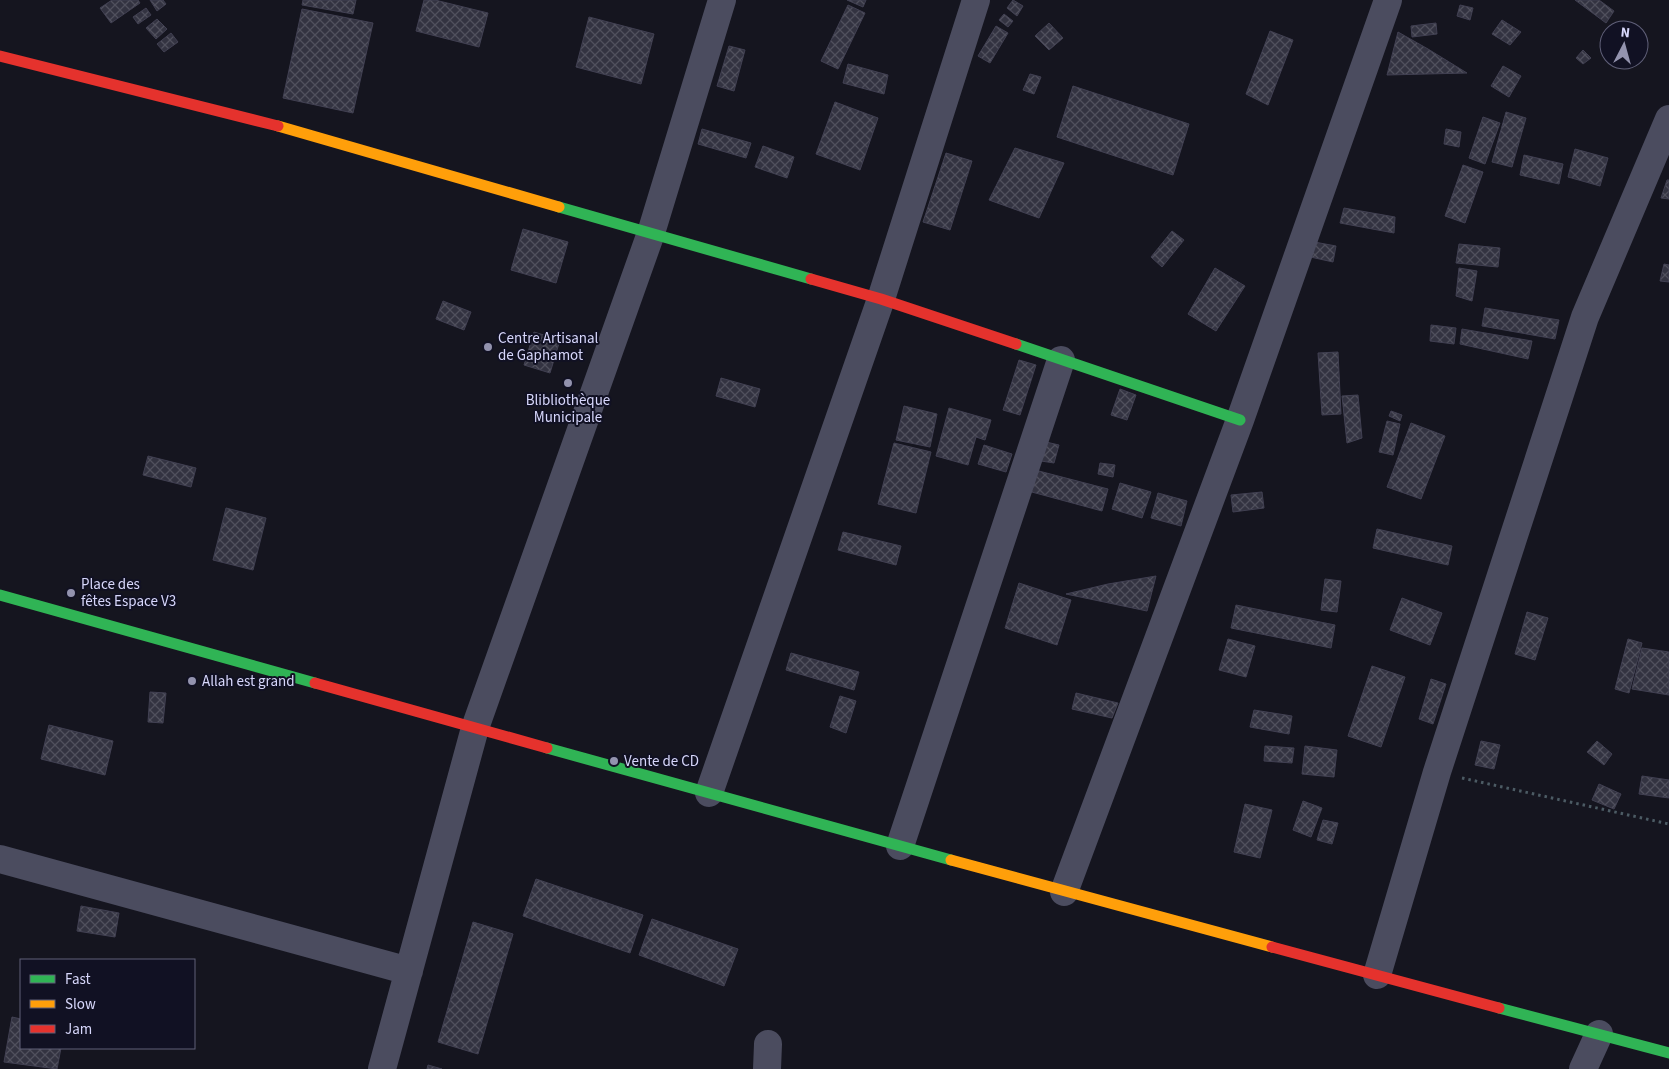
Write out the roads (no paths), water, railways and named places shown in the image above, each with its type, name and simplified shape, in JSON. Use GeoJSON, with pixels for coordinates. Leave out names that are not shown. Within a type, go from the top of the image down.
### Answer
{"type":"FeatureCollection","features":[{"type":"Feature","properties":{"kind":"street"},"geometry":{"type":"LineString","coordinates":[[382,1069],[475,728],[651,233],[722,0]]}},
{"type":"Feature","properties":{"kind":"street"},"geometry":{"type":"LineString","coordinates":[[709,793],[881,299],[976,0]]}},
{"type":"Feature","properties":{"kind":"street"},"geometry":{"type":"LineString","coordinates":[[1064,892],[1240,420],[1388,0]]}},
{"type":"Feature","properties":{"kind":"street"},"geometry":{"type":"LineString","coordinates":[[0,56],[276,125],[881,299],[1240,420]]}},
{"type":"Feature","properties":{"kind":"street"},"geometry":{"type":"LineString","coordinates":[[1377,975],[1437,772],[1585,317],[1669,119]]}},
{"type":"Feature","properties":{"kind":"street"},"geometry":{"type":"LineString","coordinates":[[900,846],[1061,360]]}},
{"type":"Feature","properties":{"kind":"street"},"geometry":{"type":"LineString","coordinates":[[0,595],[1064,892],[1599,1034],[1667,1047]]}},
{"type":"Feature","properties":{"kind":"street"},"geometry":{"type":"LineString","coordinates":[[0,859],[408,971]]}},
{"type":"Feature","properties":{"kind":"street"},"geometry":{"type":"LineString","coordinates":[[1583,1069],[1599,1034]]}},
{"type":"Feature","properties":{"kind":"place","name":"Centre Artisanal de Gaphamot"},"geometry":{"type":"Point","coordinates":[488,347]}},
{"type":"Feature","properties":{"kind":"place","name":"Blibliothèque Municipale"},"geometry":{"type":"Point","coordinates":[568,383]}},
{"type":"Feature","properties":{"kind":"place","name":"Place des fêtes Espace V3"},"geometry":{"type":"Point","coordinates":[71,593]}},
{"type":"Feature","properties":{"kind":"place","name":"Allah est grand"},"geometry":{"type":"Point","coordinates":[192,681]}},
{"type":"Feature","properties":{"kind":"place","name":"Vente de CD"},"geometry":{"type":"Point","coordinates":[614,761]}}]}
